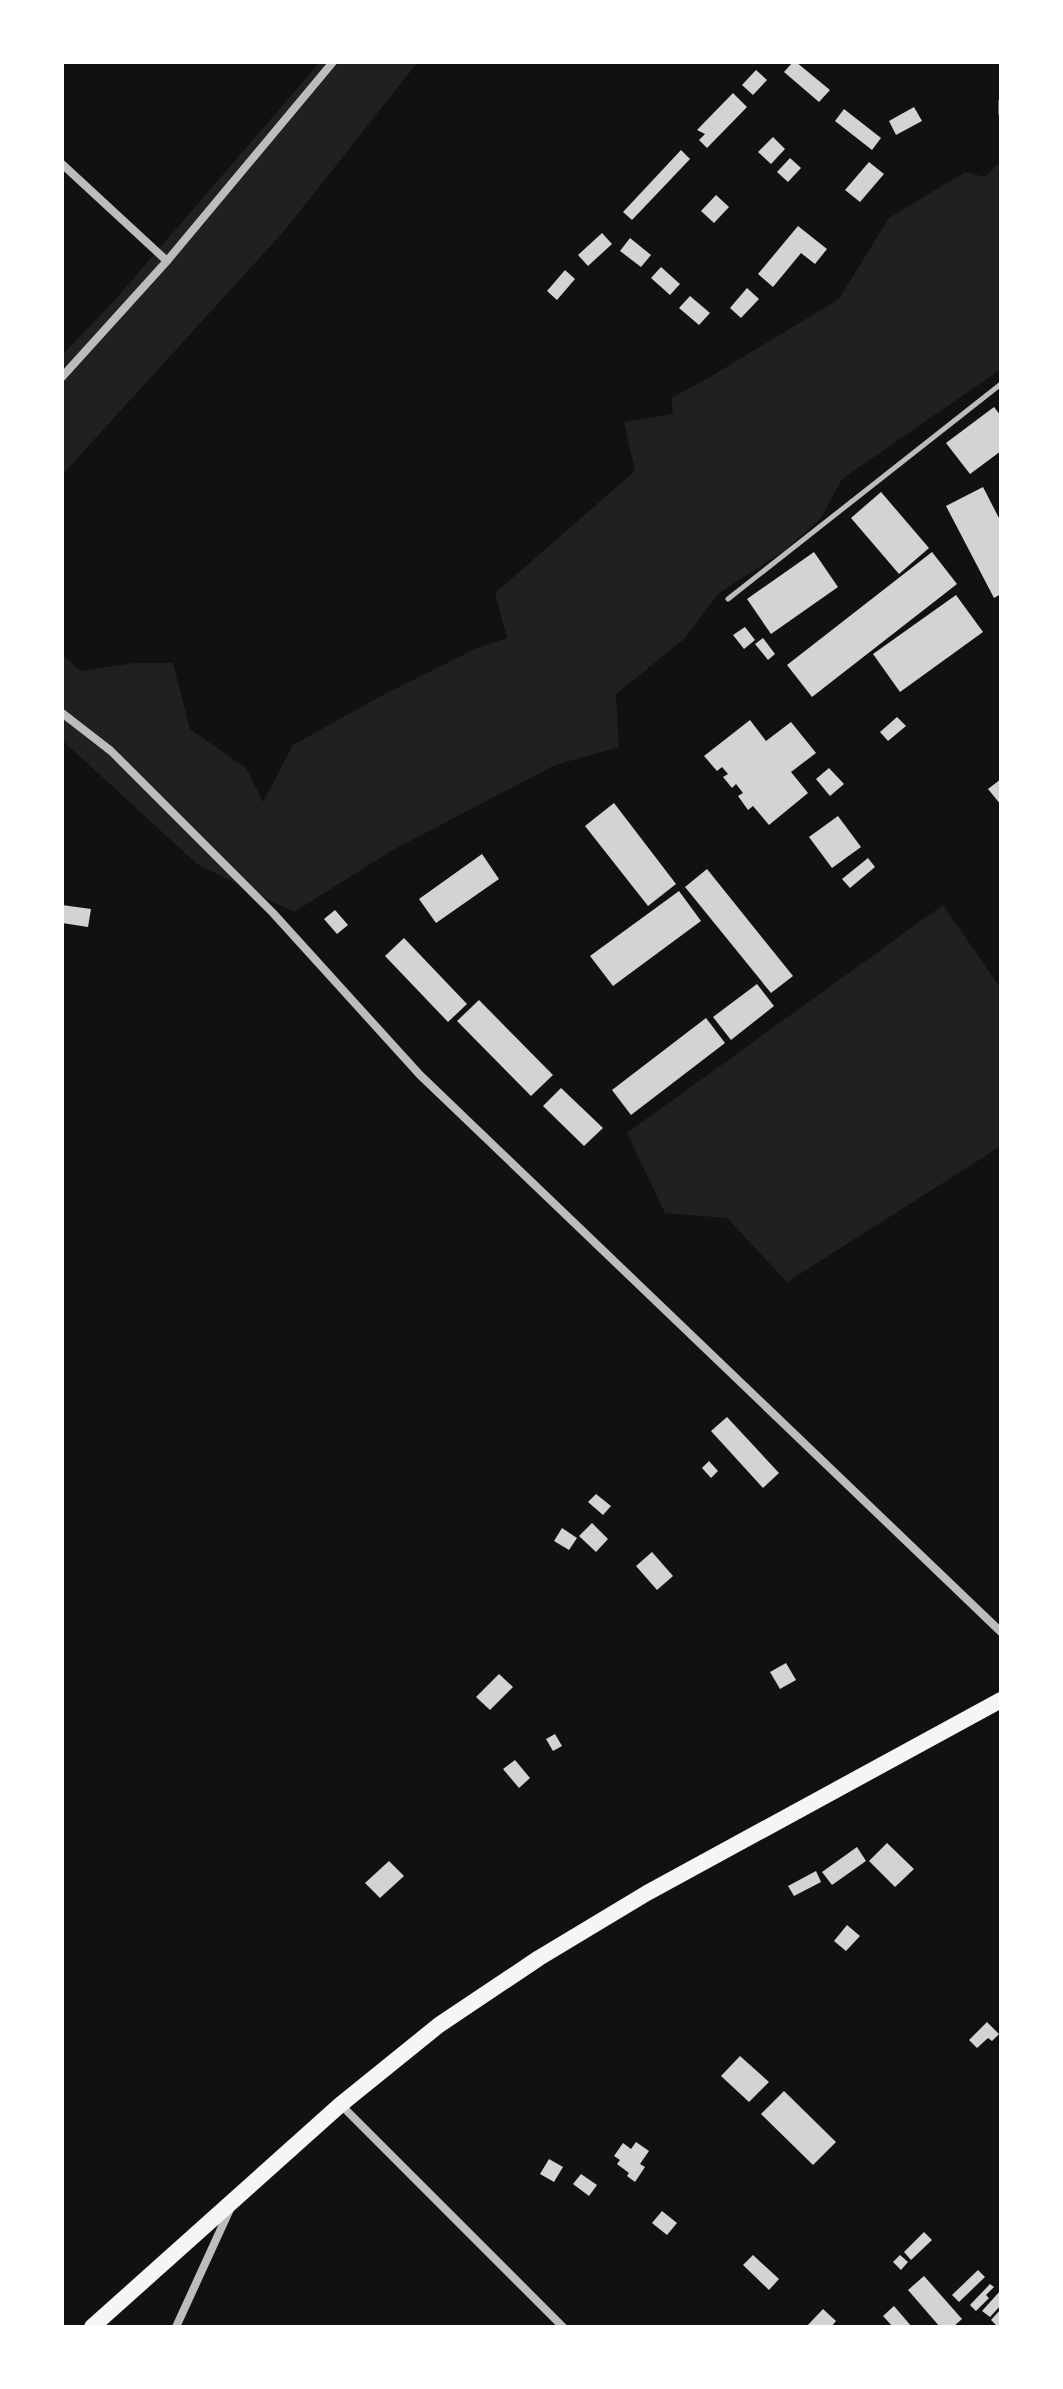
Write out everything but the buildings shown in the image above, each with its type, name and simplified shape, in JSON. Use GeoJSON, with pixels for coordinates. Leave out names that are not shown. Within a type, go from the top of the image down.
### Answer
{"type":"FeatureCollection","features":[{"type":"Feature","properties":{"kind":"highway"},"geometry":{"type":"LineString","coordinates":[[92,2327],[340,2105],[439,2025],[539,1958],[647,1893],[1001,1700]]}},
{"type":"Feature","properties":{"kind":"street"},"geometry":{"type":"LineString","coordinates":[[62,377],[167,261],[333,62]]}},
{"type":"Feature","properties":{"kind":"street"},"geometry":{"type":"LineString","coordinates":[[62,164],[167,261]]}},
{"type":"Feature","properties":{"kind":"street"},"geometry":{"type":"LineString","coordinates":[[62,713],[111,751],[273,913],[420,1075],[1001,1632]]}},
{"type":"Feature","properties":{"kind":"street"},"geometry":{"type":"LineString","coordinates":[[340,2105],[563,2327]]}},
{"type":"Feature","properties":{"kind":"street"},"geometry":{"type":"LineString","coordinates":[[176,2327],[235,2199]]}},
{"type":"Feature","properties":{"kind":"lane"},"geometry":{"type":"LineString","coordinates":[[1001,101],[1001,114]]}},
{"type":"Feature","properties":{"kind":"lane"},"geometry":{"type":"LineString","coordinates":[[728,599],[1001,384]]}},
{"type":"Feature","properties":{"kind":"shaded area"},"geometry":{"type":"Polygon","coordinates":[[[320,62],[418,62],[284,231],[62,475],[62,355],[114,301],[320,62]]]}},
{"type":"Feature","properties":{"kind":"shaded area"},"geometry":{"type":"Polygon","coordinates":[[[998,164],[1001,169],[1001,369],[842,479],[821,518],[784,551],[719,593],[684,639],[616,694],[619,747],[555,765],[391,851],[294,912],[197,864],[62,740],[62,654],[80,671],[134,663],[173,663],[190,729],[246,768],[263,802],[293,745],[475,649],[507,638],[495,593],[635,471],[624,422],[673,414],[671,398],[839,299],[889,218],[965,172],[985,177],[998,164]]]}},
{"type":"Feature","properties":{"kind":"shaded area"},"geometry":{"type":"Polygon","coordinates":[[[943,905],[1001,989],[1001,1146],[787,1282],[727,1218],[665,1213],[627,1133],[943,905]]]}}]}
